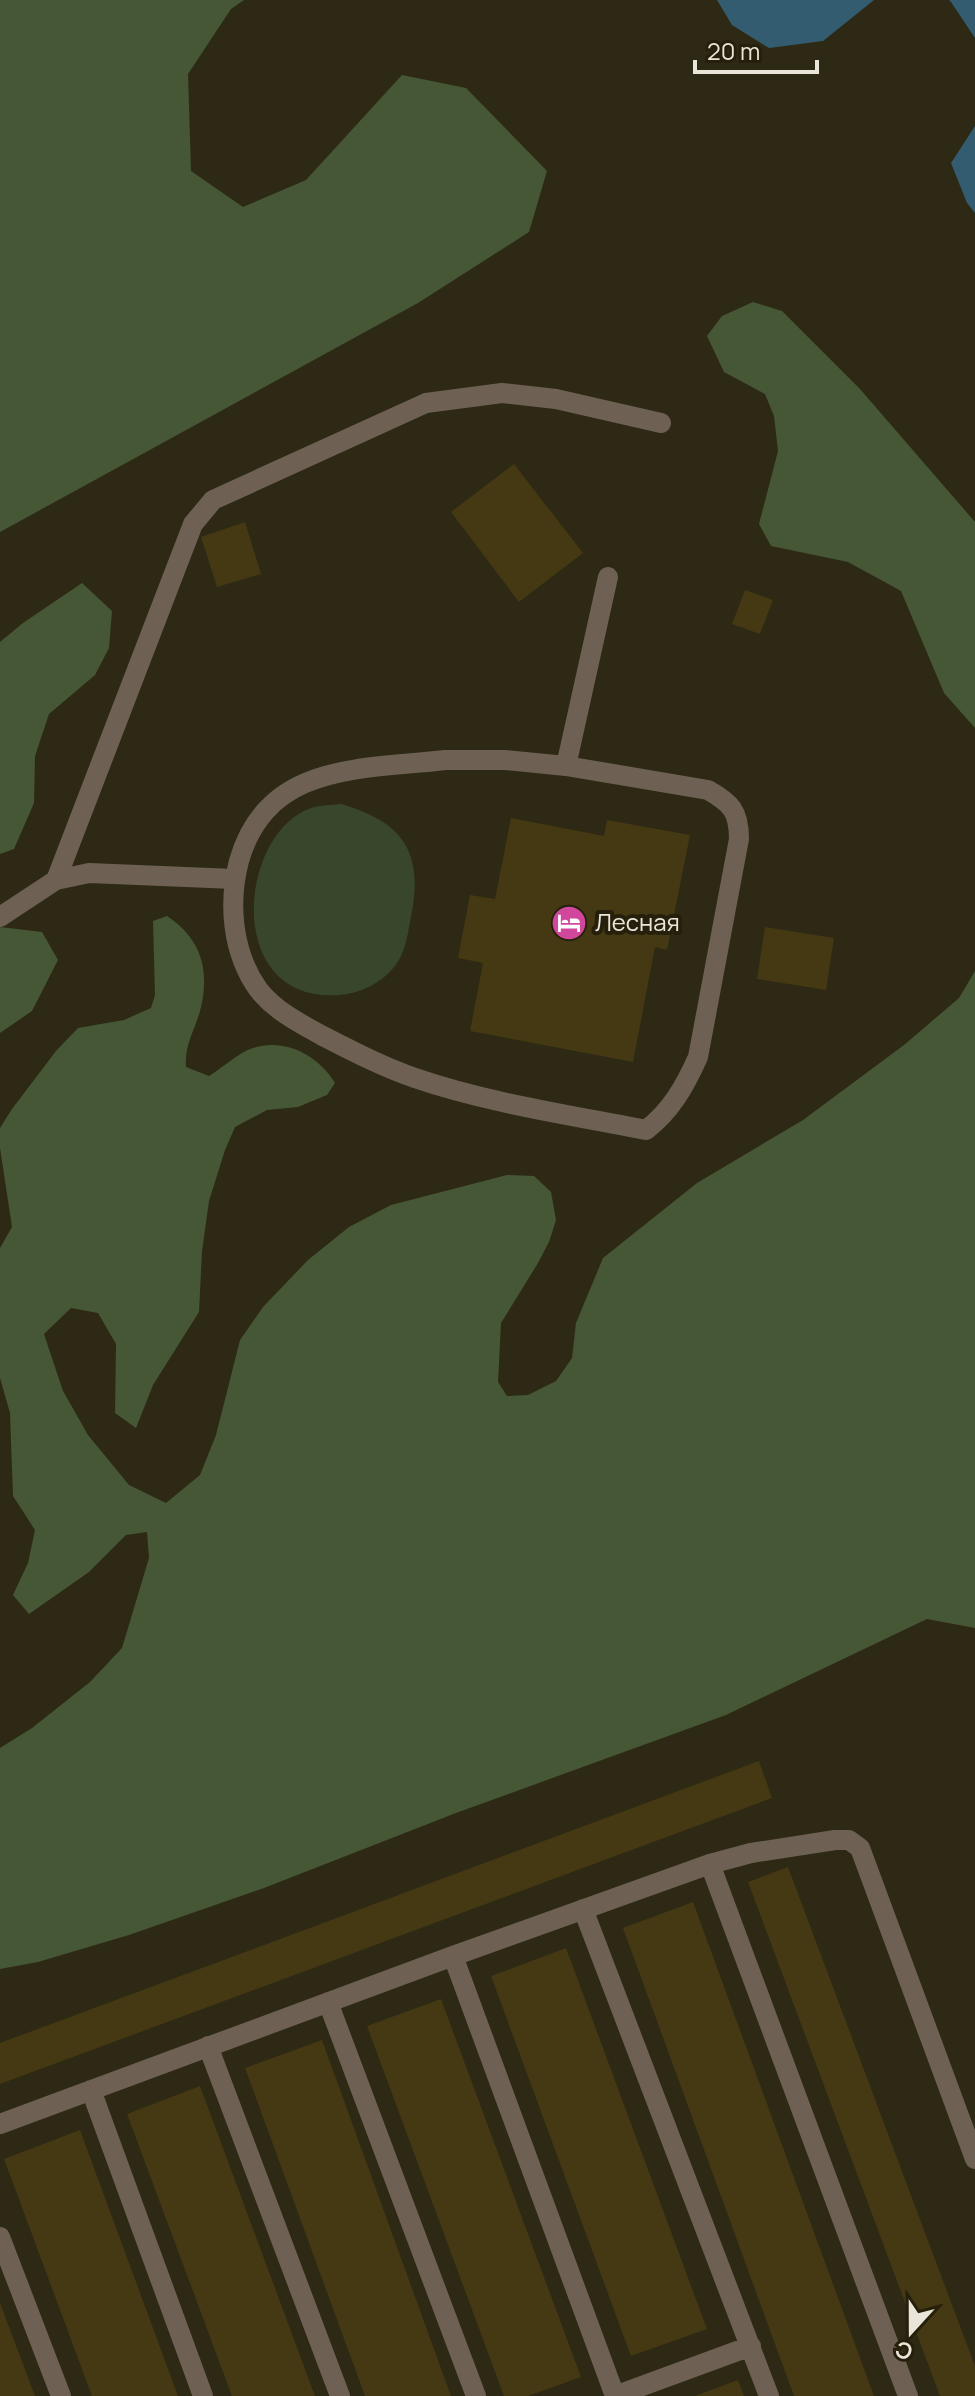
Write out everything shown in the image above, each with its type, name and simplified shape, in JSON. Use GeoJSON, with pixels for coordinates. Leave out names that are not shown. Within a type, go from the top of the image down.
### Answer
{"type":"FeatureCollection","features":[{"type":"Feature","properties":{"kind":"lane"},"geometry":{"type":"LineString","coordinates":[[56,880],[193,524],[213,500],[426,403],[502,393],[556,399],[661,423]]}},
{"type":"Feature","properties":{"kind":"lane"},"geometry":{"type":"LineString","coordinates":[[566,766],[608,577]]}},
{"type":"Feature","properties":{"kind":"lane"},"geometry":{"type":"LineString","coordinates":[[445,760],[505,760],[566,766],[708,790],[728,801],[739,821],[739,839],[698,1057],[686,1085],[661,1118],[646,1130],[458,1091],[414,1078],[349,1050],[295,1020],[259,990],[245,965],[234,924],[234,879],[254,827],[273,803],[300,784],[327,774],[445,760]]}},
{"type":"Feature","properties":{"kind":"lane"},"geometry":{"type":"LineString","coordinates":[[0,917],[56,880],[89,873],[234,879]]}},
{"type":"Feature","properties":{"kind":"lane"},"geometry":{"type":"LineString","coordinates":[[0,2124],[710,1864],[751,1853],[849,1840],[860,1848],[975,2159]]}},
{"type":"Feature","properties":{"kind":"lane"},"geometry":{"type":"LineString","coordinates":[[710,1864],[908,2396]]}},
{"type":"Feature","properties":{"kind":"lane"},"geometry":{"type":"LineString","coordinates":[[583,1909],[769,2396]]}},
{"type":"Feature","properties":{"kind":"lane"},"geometry":{"type":"LineString","coordinates":[[453,1956],[615,2396],[751,2346]]}},
{"type":"Feature","properties":{"kind":"lane"},"geometry":{"type":"LineString","coordinates":[[328,2002],[476,2396]]}},
{"type":"Feature","properties":{"kind":"lane"},"geometry":{"type":"LineString","coordinates":[[208,2046],[340,2396]]}},
{"type":"Feature","properties":{"kind":"lane"},"geometry":{"type":"LineString","coordinates":[[91,2090],[203,2396]]}},
{"type":"Feature","properties":{"kind":"lane"},"geometry":{"type":"LineString","coordinates":[[0,2237],[61,2396]]}},
{"type":"Feature","properties":{"kind":"green space"},"geometry":{"type":"Polygon","coordinates":[[[0,0],[244,0],[231,9],[188,74],[191,171],[243,207],[306,180],[402,75],[466,88],[547,171],[529,232],[418,303],[0,532],[0,0]]]}},
{"type":"Feature","properties":{"kind":"green space"},"geometry":{"type":"Polygon","coordinates":[[[753,302],[782,311],[860,389],[975,522],[975,728],[944,693],[901,591],[848,562],[771,546],[759,524],[778,451],[774,416],[765,394],[724,372],[707,336],[722,316],[753,302]]]}},
{"type":"Feature","properties":{"kind":"green space"},"geometry":{"type":"Polygon","coordinates":[[[82,583],[112,611],[109,648],[95,675],[49,714],[35,756],[34,803],[14,849],[0,854],[0,642],[82,583]]]}},
{"type":"Feature","properties":{"kind":"green space"},"geometry":{"type":"Polygon","coordinates":[[[341,804],[380,820],[404,843],[414,875],[414,895],[406,941],[397,963],[386,976],[372,985],[340,995],[302,991],[275,973],[260,946],[254,914],[257,881],[268,849],[286,824],[311,808],[341,804]]]}},
{"type":"Feature","properties":{"kind":"green space"},"geometry":{"type":"Polygon","coordinates":[[[167,916],[188,934],[203,967],[203,993],[187,1051],[186,1067],[209,1076],[247,1050],[277,1045],[310,1057],[335,1083],[327,1095],[298,1107],[267,1110],[235,1127],[209,1201],[202,1251],[199,1312],[153,1385],[136,1428],[115,1413],[116,1344],[98,1313],[71,1308],[44,1334],[63,1391],[88,1435],[129,1485],[166,1503],[200,1475],[216,1435],[240,1340],[263,1307],[308,1260],[349,1227],[391,1205],[507,1175],[534,1176],[551,1192],[556,1220],[538,1263],[501,1323],[498,1382],[507,1396],[528,1395],[556,1381],[572,1358],[576,1323],[603,1258],[697,1183],[803,1120],[904,1045],[959,998],[975,971],[975,1628],[927,1619],[726,1715],[456,1813],[264,1888],[129,1935],[38,1962],[0,1969],[0,1748],[32,1728],[90,1682],[122,1648],[149,1558],[147,1532],[126,1535],[89,1572],[29,1614],[13,1595],[28,1563],[35,1530],[13,1496],[10,1413],[0,1378],[0,1248],[12,1227],[0,1148],[0,1128],[56,1051],[78,1028],[124,1020],[151,1008],[155,995],[153,921],[167,916]]]}},
{"type":"Feature","properties":{"kind":"green space"},"geometry":{"type":"Polygon","coordinates":[[[0,927],[42,932],[58,960],[32,1011],[0,1033],[0,927]]]}},
{"type":"Feature","properties":{"kind":"water"},"geometry":{"type":"Polygon","coordinates":[[[717,0],[874,0],[823,41],[769,48],[732,25],[717,0]]]}},
{"type":"Feature","properties":{"kind":"water"},"geometry":{"type":"Polygon","coordinates":[[[949,0],[975,0],[975,38],[951,2],[949,0]]]}},
{"type":"Feature","properties":{"kind":"water"},"geometry":{"type":"Polygon","coordinates":[[[975,126],[975,213],[967,203],[951,163],[975,126]]]}},
{"type":"Feature","properties":{"kind":"building"},"geometry":{"type":"Polygon","coordinates":[[[514,464],[583,553],[519,602],[451,512],[514,464]]]}},
{"type":"Feature","properties":{"kind":"building"},"geometry":{"type":"Polygon","coordinates":[[[245,522],[261,574],[217,587],[201,537],[245,522]]]}},
{"type":"Feature","properties":{"kind":"building"},"geometry":{"type":"Polygon","coordinates":[[[745,590],[773,600],[760,634],[732,624],[745,590]]]}},
{"type":"Feature","properties":{"kind":"building","name":"Лесная"},"geometry":{"type":"Polygon","coordinates":[[[511,818],[604,836],[607,820],[690,835],[667,950],[655,947],[633,1062],[470,1031],[483,963],[458,958],[470,895],[495,899],[511,818]]]}},
{"type":"Feature","properties":{"kind":"building"},"geometry":{"type":"Polygon","coordinates":[[[765,927],[834,938],[826,990],[757,979],[765,927]]]}},
{"type":"Feature","properties":{"kind":"building"},"geometry":{"type":"Polygon","coordinates":[[[759,1761],[772,1798],[0,2084],[0,2043],[759,1761]]]}},
{"type":"Feature","properties":{"kind":"building"},"geometry":{"type":"Polygon","coordinates":[[[788,1867],[975,2366],[975,2396],[940,2396],[748,1882],[788,1867]]]}},
{"type":"Feature","properties":{"kind":"building"},"geometry":{"type":"Polygon","coordinates":[[[693,1902],[874,2396],[794,2396],[623,1928],[693,1902]]]}},
{"type":"Feature","properties":{"kind":"building"},"geometry":{"type":"Polygon","coordinates":[[[566,1948],[707,2329],[631,2356],[491,1976],[566,1948]]]}},
{"type":"Feature","properties":{"kind":"building"},"geometry":{"type":"Polygon","coordinates":[[[441,1999],[581,2377],[528,2396],[504,2396],[367,2026],[441,1999]]]}},
{"type":"Feature","properties":{"kind":"building"},"geometry":{"type":"Polygon","coordinates":[[[322,2040],[451,2396],[365,2396],[245,2068],[322,2040]]]}},
{"type":"Feature","properties":{"kind":"building"},"geometry":{"type":"Polygon","coordinates":[[[200,2086],[315,2396],[232,2396],[127,2114],[200,2086]]]}},
{"type":"Feature","properties":{"kind":"building"},"geometry":{"type":"Polygon","coordinates":[[[80,2130],[178,2396],[92,2396],[4,2159],[80,2130]]]}},
{"type":"Feature","properties":{"kind":"building"},"geometry":{"type":"Polygon","coordinates":[[[0,2303],[35,2396],[0,2396],[0,2303]]]}},
{"type":"Feature","properties":{"kind":"building"},"geometry":{"type":"Polygon","coordinates":[[[738,2380],[744,2396],[695,2396],[738,2380]]]}},
{"type":"Feature","properties":{"kind":"place","name":"Лесная"},"geometry":{"type":"Point","coordinates":[569,923]}}]}
